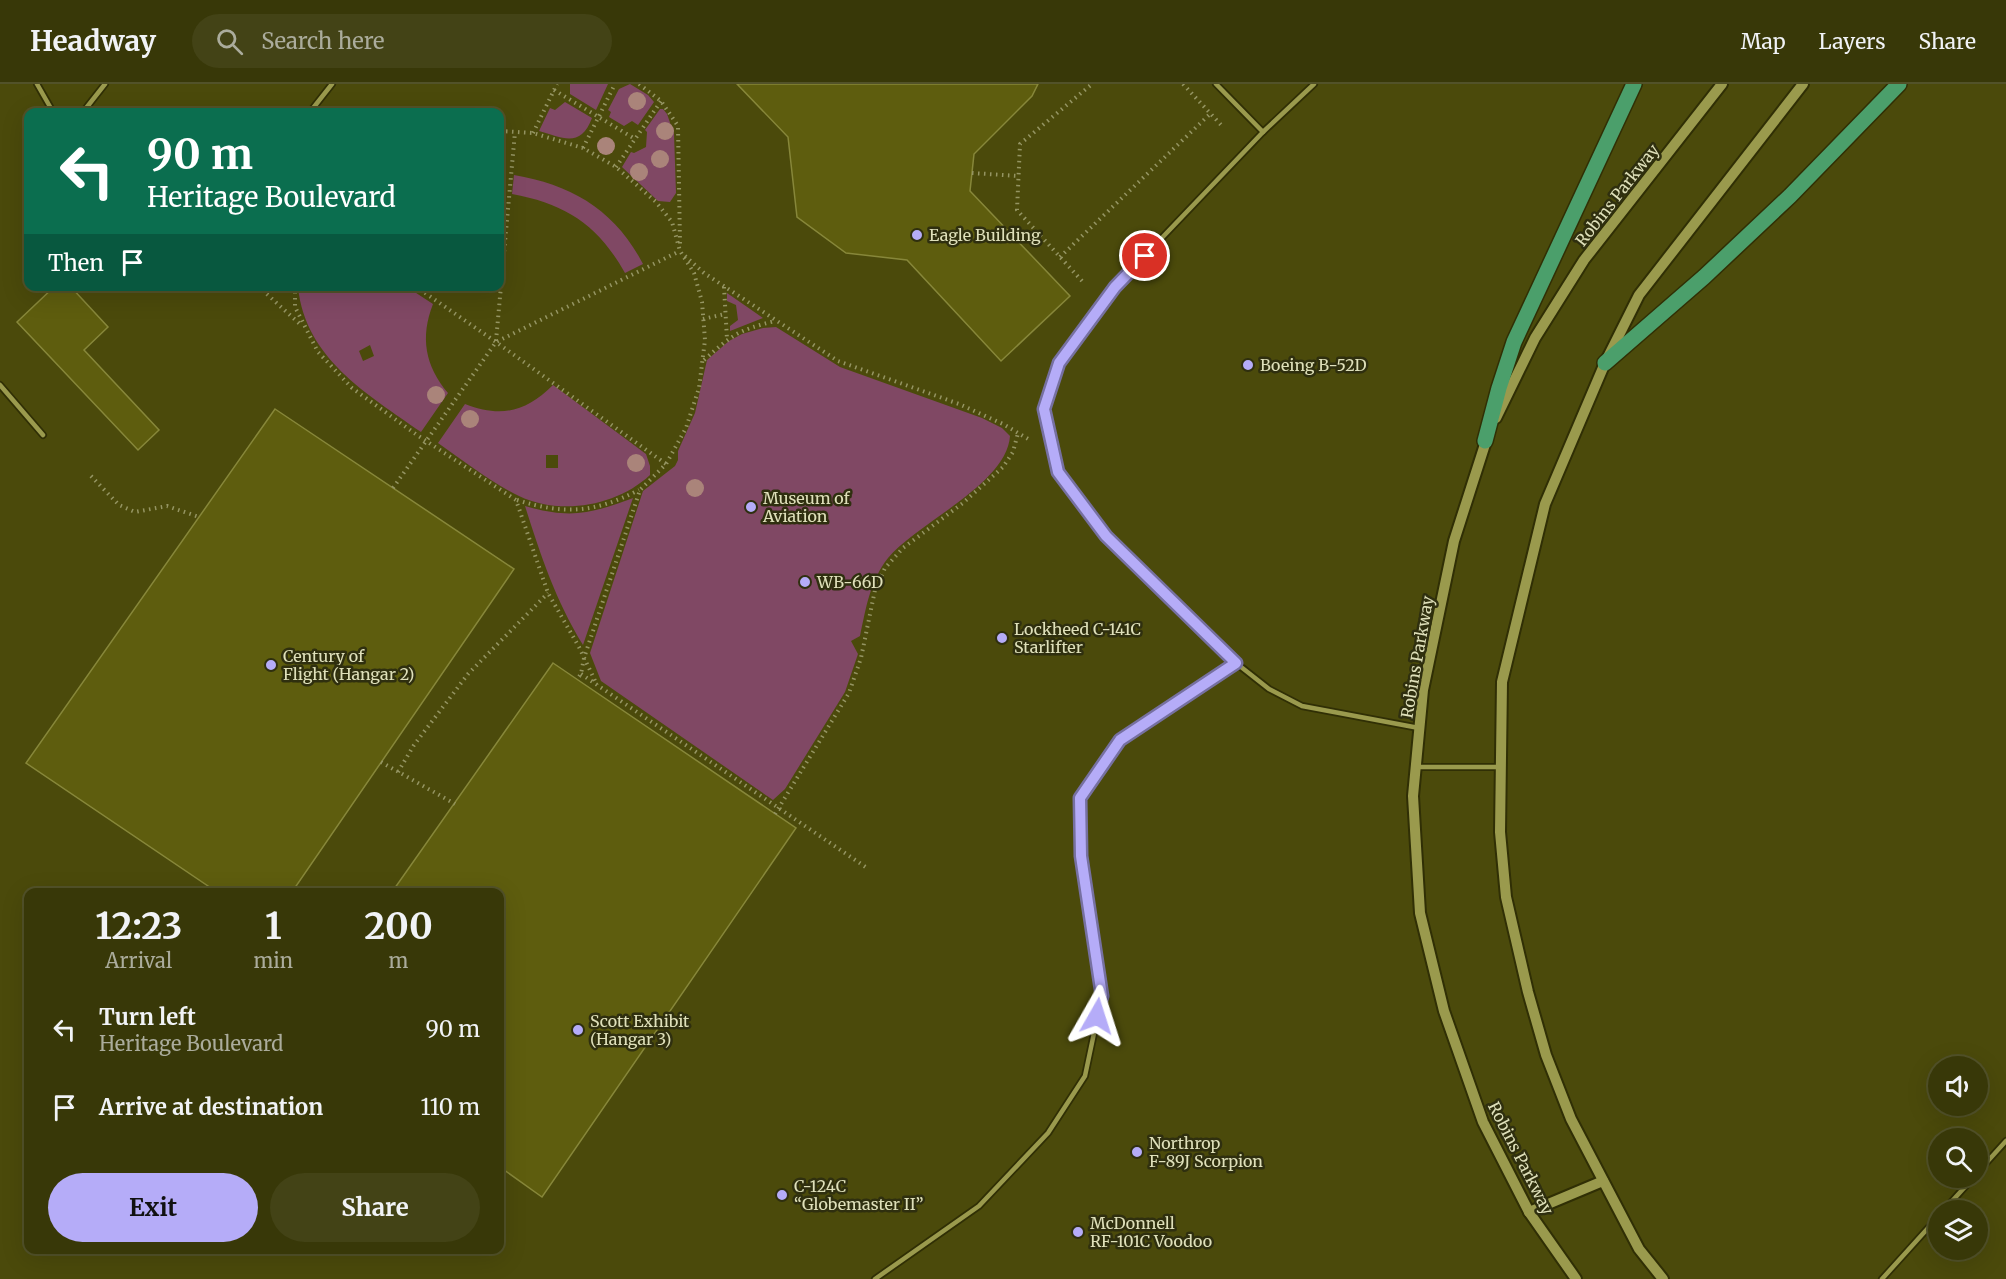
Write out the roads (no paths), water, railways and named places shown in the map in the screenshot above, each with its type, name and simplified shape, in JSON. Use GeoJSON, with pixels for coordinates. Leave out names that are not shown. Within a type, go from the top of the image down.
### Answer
{"type":"FeatureCollection","features":[{"type":"Feature","properties":{"kind":"main road"},"geometry":{"type":"LineString","coordinates":[[1485,441],[1514,342],[1634,84]]}},
{"type":"Feature","properties":{"kind":"main road"},"geometry":{"type":"LineString","coordinates":[[1605,363],[1730,253],[1790,196],[1899,84]]}},
{"type":"Feature","properties":{"kind":"street","name":"Robins Parkway"},"geometry":{"type":"LineString","coordinates":[[1576,1279],[1529,1212],[1482,1122],[1442,1000],[1420,913],[1413,796],[1423,690],[1454,540],[1485,441],[1535,338],[1584,260],[1722,84]]}},
{"type":"Feature","properties":{"kind":"street"},"geometry":{"type":"LineString","coordinates":[[1663,1279],[1639,1250],[1571,1119],[1546,1055],[1528,992],[1506,897],[1500,832],[1502,682],[1545,504],[1605,363],[1639,295],[1803,84]]}},
{"type":"Feature","properties":{"kind":"street"},"geometry":{"type":"LineString","coordinates":[[1529,1212],[1603,1181]]}},
{"type":"Feature","properties":{"kind":"lane"},"geometry":{"type":"LineString","coordinates":[[37,84],[51,108]]}},
{"type":"Feature","properties":{"kind":"lane"},"geometry":{"type":"LineString","coordinates":[[86,108],[105,84]]}},
{"type":"Feature","properties":{"kind":"lane"},"geometry":{"type":"LineString","coordinates":[[313,108],[332,84]]}},
{"type":"Feature","properties":{"kind":"lane"},"geometry":{"type":"LineString","coordinates":[[1216,84],[1263,132]]}},
{"type":"Feature","properties":{"kind":"lane"},"geometry":{"type":"LineString","coordinates":[[1314,84],[1263,132],[1110,293],[1059,363],[1044,409],[1058,472],[1085,509],[1106,536],[1236,663],[1269,689],[1302,706],[1419,728]]}},
{"type":"Feature","properties":{"kind":"lane"},"geometry":{"type":"LineString","coordinates":[[0,385],[43,435]]}},
{"type":"Feature","properties":{"kind":"lane"},"geometry":{"type":"LineString","coordinates":[[875,1279],[979,1206],[1048,1133],[1085,1076],[1102,996],[1081,856],[1080,798],[1120,740],[1236,663]]}},
{"type":"Feature","properties":{"kind":"lane"},"geometry":{"type":"LineString","coordinates":[[1416,767],[1501,767]]}},
{"type":"Feature","properties":{"kind":"lane"},"geometry":{"type":"LineString","coordinates":[[1988,1161],[2006,1141]]}},
{"type":"Feature","properties":{"kind":"lane"},"geometry":{"type":"LineString","coordinates":[[1953,1200],[1964,1188]]}},
{"type":"Feature","properties":{"kind":"lane"},"geometry":{"type":"LineString","coordinates":[[1882,1279],[1928,1228]]}},
{"type":"Feature","properties":{"kind":"place","name":"Eagle Building"},"geometry":{"type":"Point","coordinates":[917,235]}},
{"type":"Feature","properties":{"kind":"place","name":"Boeing B-52D"},"geometry":{"type":"Point","coordinates":[1248,365]}},
{"type":"Feature","properties":{"kind":"place","name":"Museum of Aviation"},"geometry":{"type":"Point","coordinates":[751,507]}},
{"type":"Feature","properties":{"kind":"place","name":"WB-66D"},"geometry":{"type":"Point","coordinates":[805,582]}},
{"type":"Feature","properties":{"kind":"place","name":"Lockheed C-141C Starlifter"},"geometry":{"type":"Point","coordinates":[1002,638]}},
{"type":"Feature","properties":{"kind":"place","name":"Century of Flight (Hangar 2)"},"geometry":{"type":"Point","coordinates":[271,665]}},
{"type":"Feature","properties":{"kind":"place","name":"Scott Exhibit (Hangar 3)"},"geometry":{"type":"Point","coordinates":[578,1030]}},
{"type":"Feature","properties":{"kind":"place","name":"Northrop F-89J Scorpion"},"geometry":{"type":"Point","coordinates":[1137,1152]}},
{"type":"Feature","properties":{"kind":"place","name":"C-124C “Globemaster II”"},"geometry":{"type":"Point","coordinates":[782,1195]}},
{"type":"Feature","properties":{"kind":"place","name":"McDonnell RF-101C Voodoo"},"geometry":{"type":"Point","coordinates":[1078,1232]}}]}
